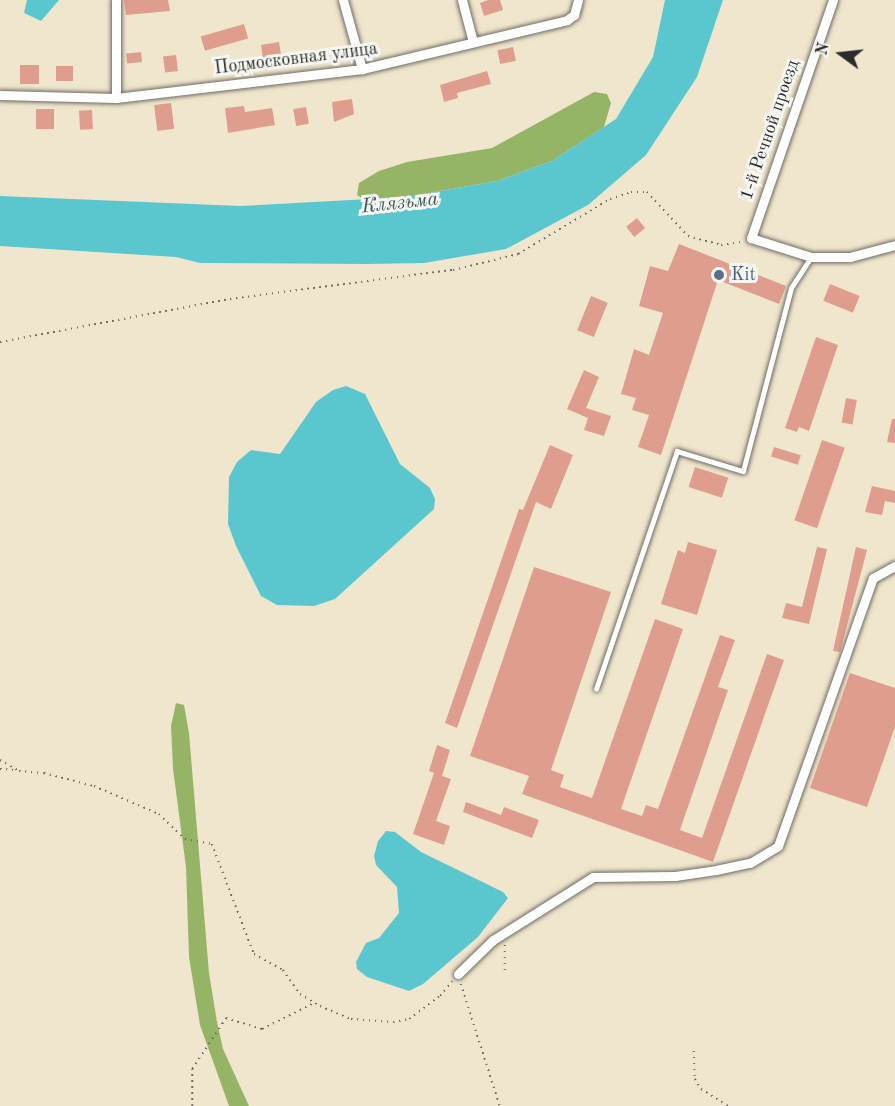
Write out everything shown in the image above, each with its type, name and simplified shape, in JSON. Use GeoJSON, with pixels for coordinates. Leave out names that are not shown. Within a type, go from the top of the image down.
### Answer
{"type":"FeatureCollection","features":[{"type":"Feature","properties":{"kind":"street"},"geometry":{"type":"LineString","coordinates":[[116,0],[116,98]]}},
{"type":"Feature","properties":{"kind":"street"},"geometry":{"type":"LineString","coordinates":[[343,0],[362,69]]}},
{"type":"Feature","properties":{"kind":"street"},"geometry":{"type":"LineString","coordinates":[[462,0],[473,42]]}},
{"type":"Feature","properties":{"kind":"street","name":"Подмосковная улица"},"geometry":{"type":"LineString","coordinates":[[0,95],[116,98],[362,69],[567,20],[574,15],[578,0]]}},
{"type":"Feature","properties":{"kind":"street","name":"1-й Речной проезд"},"geometry":{"type":"LineString","coordinates":[[751,238],[833,0]]}},
{"type":"Feature","properties":{"kind":"street"},"geometry":{"type":"LineString","coordinates":[[751,238],[811,257],[850,257],[895,245]]}},
{"type":"Feature","properties":{"kind":"street"},"geometry":{"type":"LineString","coordinates":[[458,974],[493,940],[593,877],[675,876],[716,870],[750,862],[778,846],[873,578],[895,566]]}},
{"type":"Feature","properties":{"kind":"lane"},"geometry":{"type":"LineString","coordinates":[[596,689],[677,451],[743,471],[791,288],[811,257]]}},
{"type":"Feature","properties":{"kind":"path"},"geometry":{"type":"LineString","coordinates":[[0,342],[236,298],[381,277],[453,270],[518,254],[610,199],[631,192],[648,192],[688,236],[733,246],[751,238]]}},
{"type":"Feature","properties":{"kind":"path"},"geometry":{"type":"LineString","coordinates":[[0,760],[19,771]]}},
{"type":"Feature","properties":{"kind":"path"},"geometry":{"type":"LineString","coordinates":[[0,769],[44,773],[94,786],[159,814],[185,839],[212,844],[254,954],[283,970],[300,994],[314,1003],[351,1018],[393,1022],[409,1019],[440,996],[458,974]]}},
{"type":"Feature","properties":{"kind":"path"},"geometry":{"type":"LineString","coordinates":[[506,973],[504,948],[509,930]]}},
{"type":"Feature","properties":{"kind":"path"},"geometry":{"type":"LineString","coordinates":[[458,974],[500,1106]]}},
{"type":"Feature","properties":{"kind":"path"},"geometry":{"type":"LineString","coordinates":[[192,1106],[192,1069],[226,1018],[262,1029],[314,1003]]}},
{"type":"Feature","properties":{"kind":"path"},"geometry":{"type":"LineString","coordinates":[[694,1051],[695,1079],[701,1089],[728,1106]]}},
{"type":"Feature","properties":{"kind":"green space"},"geometry":{"type":"Polygon","coordinates":[[[594,92],[607,94],[611,103],[604,127],[552,161],[497,181],[406,197],[363,199],[357,195],[359,183],[379,171],[407,162],[492,148],[594,92]]]}},
{"type":"Feature","properties":{"kind":"green space"},"geometry":{"type":"Polygon","coordinates":[[[176,703],[184,705],[189,733],[209,973],[217,1022],[223,1049],[249,1106],[229,1106],[200,1025],[189,957],[186,867],[173,769],[171,726],[176,703]]]}},
{"type":"Feature","properties":{"kind":"water"},"geometry":{"type":"Polygon","coordinates":[[[27,0],[59,0],[41,21],[24,13],[27,0]]]}},
{"type":"Feature","properties":{"kind":"water","name":"Клязьма"},"geometry":{"type":"Polygon","coordinates":[[[665,0],[723,0],[697,77],[646,155],[588,205],[506,249],[424,263],[367,264],[200,263],[176,257],[0,246],[0,196],[240,206],[406,197],[497,181],[552,161],[616,119],[653,57],[665,0]]]}},
{"type":"Feature","properties":{"kind":"water"},"geometry":{"type":"Polygon","coordinates":[[[346,386],[365,394],[400,464],[430,488],[435,499],[434,509],[335,599],[314,606],[277,605],[261,596],[236,546],[228,524],[229,477],[237,462],[251,450],[280,454],[316,402],[333,390],[346,386]]]}},
{"type":"Feature","properties":{"kind":"water"},"geometry":{"type":"Polygon","coordinates":[[[386,831],[395,832],[421,852],[503,892],[508,898],[478,937],[423,984],[409,991],[367,977],[357,969],[356,962],[366,943],[379,938],[399,913],[397,887],[376,865],[374,856],[378,841],[386,831]]]}},
{"type":"Feature","properties":{"kind":"building"},"geometry":{"type":"Polygon","coordinates":[[[124,0],[168,0],[170,11],[126,15],[124,0]]]}},
{"type":"Feature","properties":{"kind":"building"},"geometry":{"type":"Polygon","coordinates":[[[500,0],[503,10],[484,16],[480,3],[500,0]]]}},
{"type":"Feature","properties":{"kind":"building"},"geometry":{"type":"Polygon","coordinates":[[[244,24],[248,38],[205,51],[201,36],[244,24]]]}},
{"type":"Feature","properties":{"kind":"building"},"geometry":{"type":"Polygon","coordinates":[[[279,42],[282,61],[263,60],[261,45],[279,42]]]}},
{"type":"Feature","properties":{"kind":"building"},"geometry":{"type":"Polygon","coordinates":[[[513,47],[516,61],[500,64],[497,50],[513,47]]]}},
{"type":"Feature","properties":{"kind":"building"},"geometry":{"type":"Polygon","coordinates":[[[141,52],[142,62],[127,64],[126,54],[141,52]]]}},
{"type":"Feature","properties":{"kind":"building"},"geometry":{"type":"Polygon","coordinates":[[[176,55],[178,71],[165,72],[163,57],[176,55]]]}},
{"type":"Feature","properties":{"kind":"building"},"geometry":{"type":"Polygon","coordinates":[[[20,65],[39,65],[39,84],[20,84],[20,65]]]}},
{"type":"Feature","properties":{"kind":"building"},"geometry":{"type":"Polygon","coordinates":[[[56,66],[73,66],[73,81],[56,81],[56,66]]]}},
{"type":"Feature","properties":{"kind":"building"},"geometry":{"type":"Polygon","coordinates":[[[487,71],[491,84],[457,93],[458,98],[444,102],[440,85],[487,71]]]}},
{"type":"Feature","properties":{"kind":"building"},"geometry":{"type":"Polygon","coordinates":[[[352,99],[354,114],[334,122],[332,102],[352,99]]]}},
{"type":"Feature","properties":{"kind":"building"},"geometry":{"type":"Polygon","coordinates":[[[171,103],[174,129],[157,131],[154,105],[171,103]]]}},
{"type":"Feature","properties":{"kind":"building"},"geometry":{"type":"Polygon","coordinates":[[[244,106],[245,112],[272,108],[275,125],[228,133],[225,108],[244,106]]]}},
{"type":"Feature","properties":{"kind":"building"},"geometry":{"type":"Polygon","coordinates":[[[306,107],[309,124],[296,126],[293,109],[306,107]]]}},
{"type":"Feature","properties":{"kind":"building"},"geometry":{"type":"Polygon","coordinates":[[[36,109],[54,109],[54,129],[36,129],[36,109]]]}},
{"type":"Feature","properties":{"kind":"building"},"geometry":{"type":"Polygon","coordinates":[[[92,110],[93,129],[80,130],[79,111],[92,110]]]}},
{"type":"Feature","properties":{"kind":"building"},"geometry":{"type":"Polygon","coordinates":[[[637,218],[645,228],[634,237],[626,227],[637,218]]]}},
{"type":"Feature","properties":{"kind":"building"},"geometry":{"type":"Polygon","coordinates":[[[679,244],[786,286],[779,304],[718,280],[661,455],[638,447],[649,415],[632,410],[636,398],[621,394],[634,349],[649,355],[663,313],[639,306],[650,266],[668,271],[679,244]]]}},
{"type":"Feature","properties":{"kind":"building"},"geometry":{"type":"Polygon","coordinates":[[[830,284],[860,296],[853,313],[823,301],[830,284]]]}},
{"type":"Feature","properties":{"kind":"building"},"geometry":{"type":"Polygon","coordinates":[[[591,296],[608,303],[594,337],[577,330],[591,296]]]}},
{"type":"Feature","properties":{"kind":"building"},"geometry":{"type":"Polygon","coordinates":[[[816,337],[838,345],[809,431],[799,427],[797,432],[785,428],[816,337]]]}},
{"type":"Feature","properties":{"kind":"building"},"geometry":{"type":"Polygon","coordinates":[[[584,370],[599,377],[586,408],[611,416],[604,436],[584,430],[588,418],[567,409],[584,370]]]}},
{"type":"Feature","properties":{"kind":"building"},"geometry":{"type":"Polygon","coordinates":[[[846,398],[857,400],[852,425],[842,423],[846,398]]]}},
{"type":"Feature","properties":{"kind":"building"},"geometry":{"type":"Polygon","coordinates":[[[892,419],[895,419],[895,443],[887,442],[892,419]]]}},
{"type":"Feature","properties":{"kind":"building"},"geometry":{"type":"Polygon","coordinates":[[[822,440],[845,448],[817,528],[794,520],[822,440]]]}},
{"type":"Feature","properties":{"kind":"building"},"geometry":{"type":"Polygon","coordinates":[[[550,445],[573,455],[551,509],[536,502],[457,728],[445,723],[519,509],[523,510],[550,445]]]}},
{"type":"Feature","properties":{"kind":"building"},"geometry":{"type":"Polygon","coordinates":[[[774,447],[801,455],[798,465],[771,457],[774,447]]]}},
{"type":"Feature","properties":{"kind":"building"},"geometry":{"type":"Polygon","coordinates":[[[695,467],[728,478],[722,498],[689,487],[695,467]]]}},
{"type":"Feature","properties":{"kind":"building"},"geometry":{"type":"Polygon","coordinates":[[[872,486],[895,491],[895,503],[885,501],[882,515],[865,512],[872,486]]]}},
{"type":"Feature","properties":{"kind":"building"},"geometry":{"type":"Polygon","coordinates":[[[688,542],[717,550],[697,615],[661,604],[678,550],[685,553],[688,542]]]}},
{"type":"Feature","properties":{"kind":"building"},"geometry":{"type":"Polygon","coordinates":[[[817,547],[827,549],[809,624],[782,618],[786,603],[802,607],[817,547]]]}},
{"type":"Feature","properties":{"kind":"building"},"geometry":{"type":"Polygon","coordinates":[[[856,547],[867,550],[840,652],[833,651],[856,547]]]}},
{"type":"Feature","properties":{"kind":"building"},"geometry":{"type":"Polygon","coordinates":[[[534,567],[611,592],[551,770],[564,775],[560,787],[592,798],[655,619],[683,629],[621,809],[642,816],[646,805],[658,809],[720,635],[735,640],[718,687],[728,690],[680,830],[702,838],[767,654],[784,660],[713,862],[522,794],[529,776],[470,756],[534,567]]]}},
{"type":"Feature","properties":{"kind":"building"},"geometry":{"type":"Polygon","coordinates":[[[850,673],[895,688],[895,727],[867,807],[810,788],[850,673]]]}},
{"type":"Feature","properties":{"kind":"building"},"geometry":{"type":"Polygon","coordinates":[[[437,745],[450,750],[442,776],[451,779],[436,821],[450,826],[444,845],[413,834],[434,773],[429,771],[437,745]]]}},
{"type":"Feature","properties":{"kind":"building"},"geometry":{"type":"Polygon","coordinates":[[[466,802],[501,815],[504,807],[539,820],[532,838],[463,812],[466,802]]]}},
{"type":"Feature","properties":{"kind":"place","name":"Kit"},"geometry":{"type":"Point","coordinates":[719,275]}}]}
